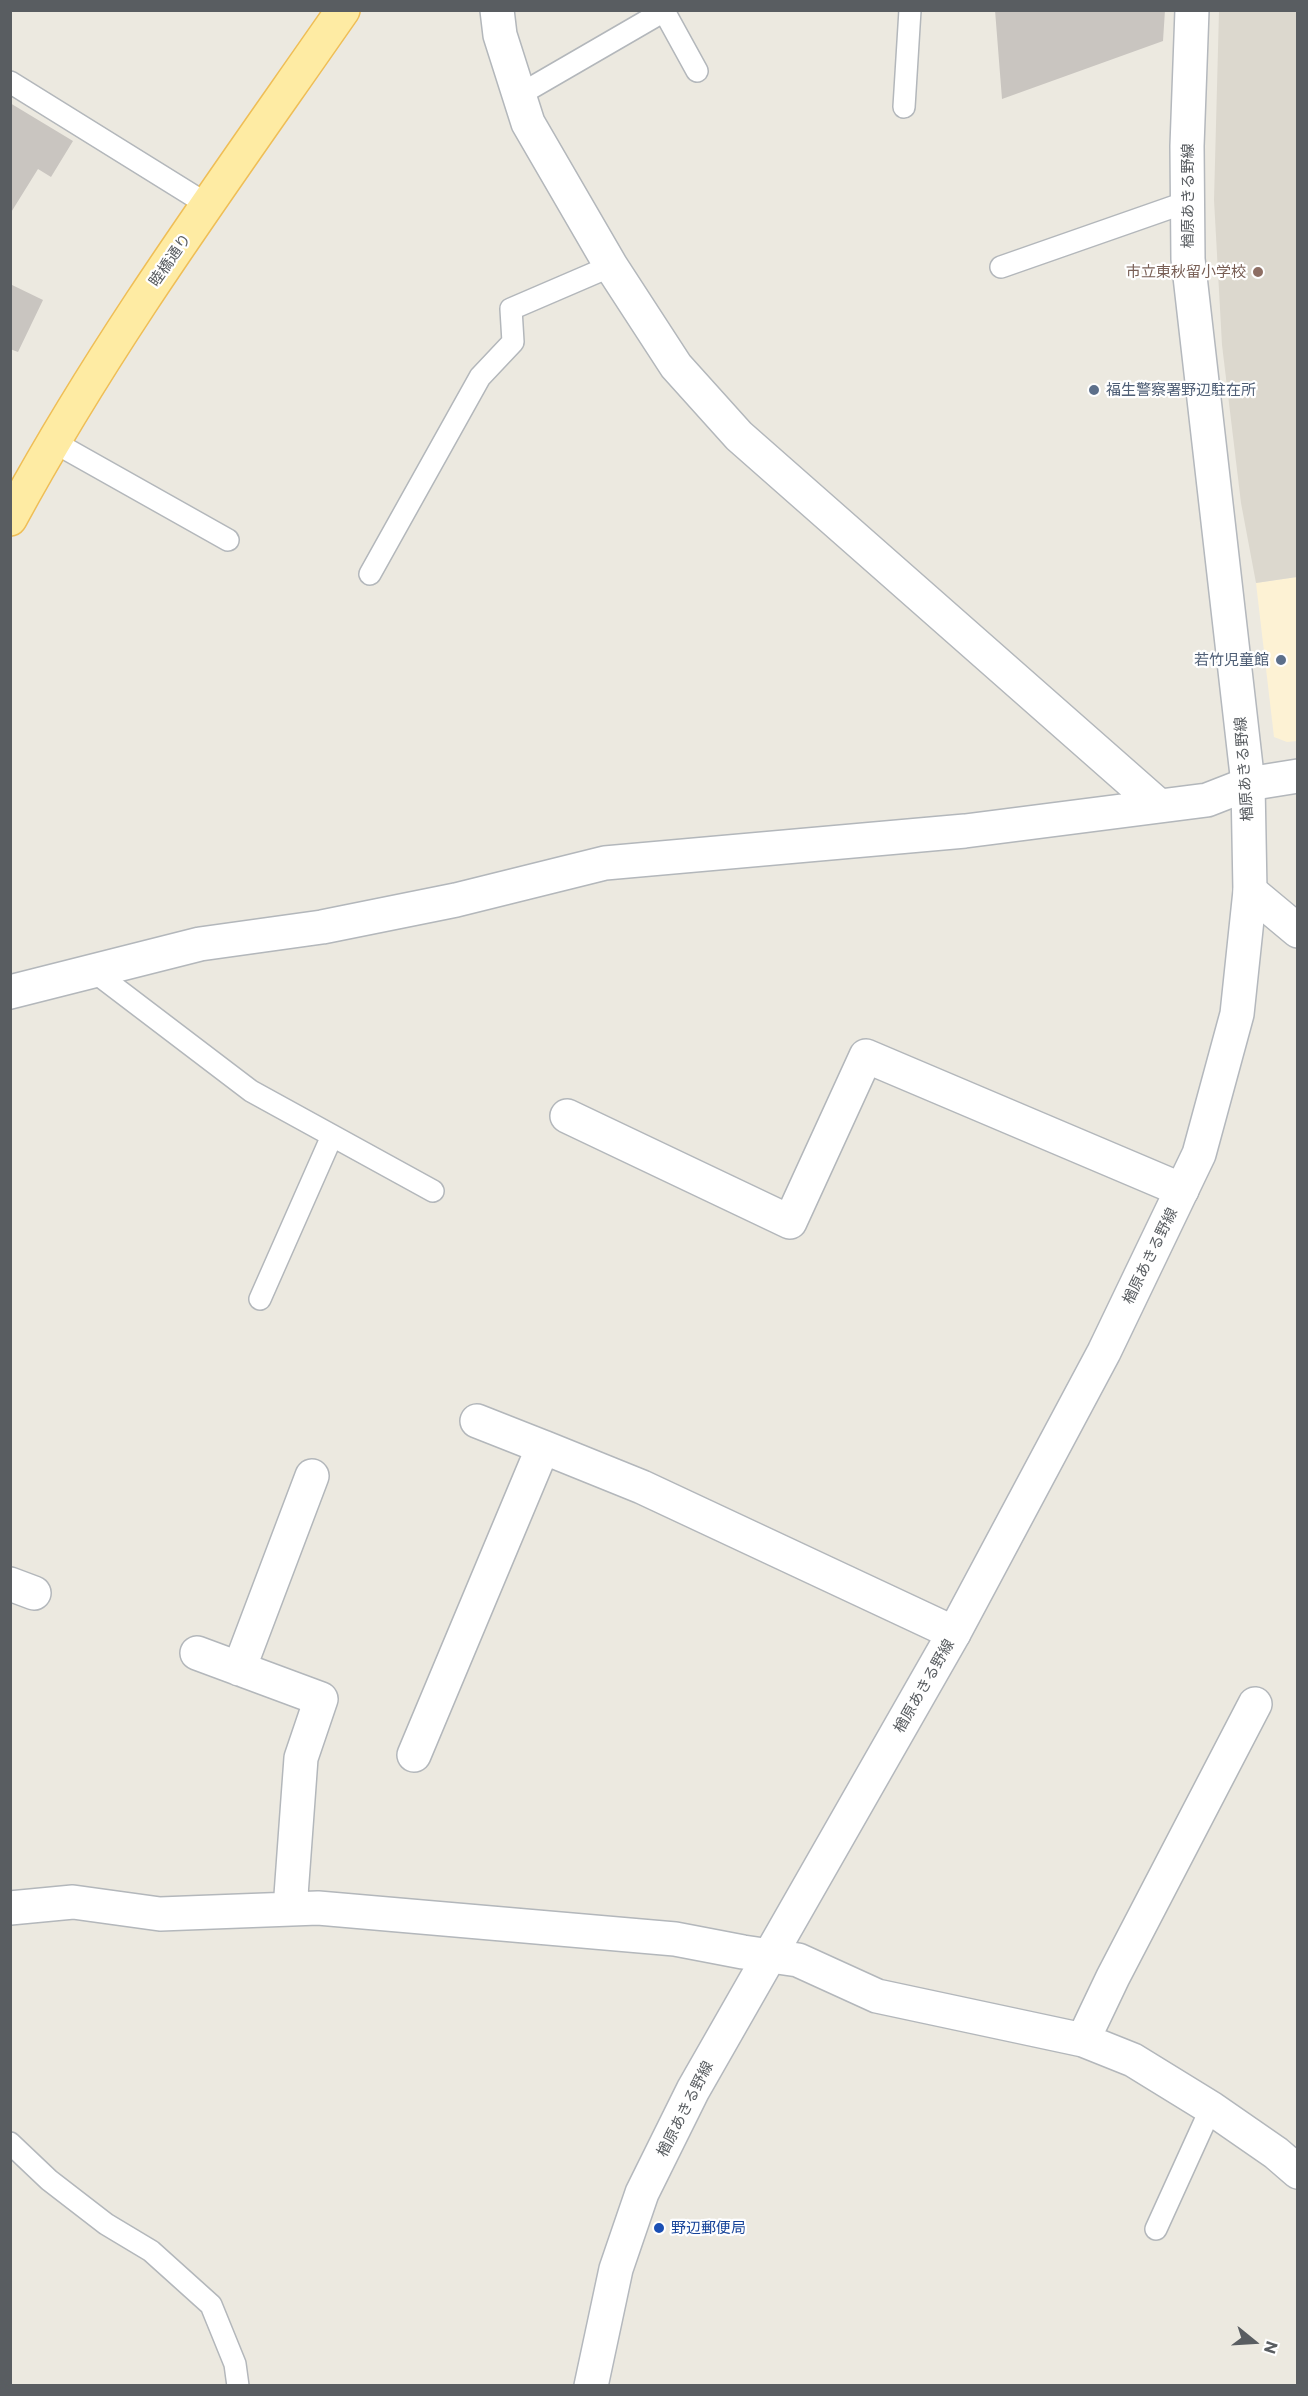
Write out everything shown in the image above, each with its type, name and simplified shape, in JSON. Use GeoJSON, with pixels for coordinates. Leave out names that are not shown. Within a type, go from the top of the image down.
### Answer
{"type":"FeatureCollection","features":[{"type":"Feature","properties":{"kind":"main road","name":"睦橋通り"},"geometry":{"type":"LineString","coordinates":[[10,519],[52,441],[136,308],[343,10]]}},
{"type":"Feature","properties":{"kind":"street"},"geometry":{"type":"LineString","coordinates":[[497,10],[500,35],[528,123],[611,267],[676,366],[739,436],[1158,805]]}},
{"type":"Feature","properties":{"kind":"street","name":"楢原あきる野線"},"geometry":{"type":"LineString","coordinates":[[591,2385],[616,2269],[642,2193],[693,2090],[954,1633],[1104,1352],[1199,1154],[1238,1014],[1250,891],[1248,784],[1188,259],[1191,10]]}},
{"type":"Feature","properties":{"kind":"street"},"geometry":{"type":"LineString","coordinates":[[10,992],[200,944],[322,927],[456,900],[605,863],[964,831],[1207,800],[1248,784],[1298,776]]}},
{"type":"Feature","properties":{"kind":"street"},"geometry":{"type":"LineString","coordinates":[[1250,891],[1298,931]]}},
{"type":"Feature","properties":{"kind":"street"},"geometry":{"type":"LineString","coordinates":[[567,1116],[790,1222],[866,1056],[1182,1190]]}},
{"type":"Feature","properties":{"kind":"street"},"geometry":{"type":"LineString","coordinates":[[477,1421],[642,1487],[954,1633]]}},
{"type":"Feature","properties":{"kind":"street"},"geometry":{"type":"LineString","coordinates":[[414,1755],[543,1447]]}},
{"type":"Feature","properties":{"kind":"street"},"geometry":{"type":"LineString","coordinates":[[239,1669],[312,1476]]}},
{"type":"Feature","properties":{"kind":"street"},"geometry":{"type":"LineString","coordinates":[[197,1653],[321,1699],[301,1758],[290,1909]]}},
{"type":"Feature","properties":{"kind":"street"},"geometry":{"type":"LineString","coordinates":[[1083,2040],[1255,1704]]}},
{"type":"Feature","properties":{"kind":"street"},"geometry":{"type":"LineString","coordinates":[[10,1908],[73,1902],[160,1914],[318,1908],[663,1938],[798,1960],[878,1996],[1083,2040],[1133,2060],[1211,2108],[1276,2152],[1298,2172]]}},
{"type":"Feature","properties":{"kind":"lane"},"geometry":{"type":"LineString","coordinates":[[904,107],[910,10]]}},
{"type":"Feature","properties":{"kind":"lane"},"geometry":{"type":"LineString","coordinates":[[519,95],[664,11],[697,71]]}},
{"type":"Feature","properties":{"kind":"lane"},"geometry":{"type":"LineString","coordinates":[[10,82],[208,205]]}},
{"type":"Feature","properties":{"kind":"lane"},"geometry":{"type":"LineString","coordinates":[[1001,267],[1187,202]]}},
{"type":"Feature","properties":{"kind":"lane"},"geometry":{"type":"LineString","coordinates":[[370,574],[480,377],[513,342],[511,309],[611,267]]}},
{"type":"Feature","properties":{"kind":"lane"},"geometry":{"type":"LineString","coordinates":[[52,441],[228,540]]}},
{"type":"Feature","properties":{"kind":"lane"},"geometry":{"type":"LineString","coordinates":[[92,970],[251,1091],[433,1191]]}},
{"type":"Feature","properties":{"kind":"lane"},"geometry":{"type":"LineString","coordinates":[[260,1299],[332,1136]]}},
{"type":"Feature","properties":{"kind":"lane"},"geometry":{"type":"LineString","coordinates":[[1156,2229],[1211,2108]]}},
{"type":"Feature","properties":{"kind":"lane"},"geometry":{"type":"LineString","coordinates":[[10,2143],[49,2180],[106,2224],[151,2251],[212,2305],[235,2364],[237,2385]]}},
{"type":"Feature","properties":{"kind":"shaded area","name":"市立東秋留小学校"},"geometry":{"type":"Polygon","coordinates":[[[1219,11],[1297,11],[1297,577],[1256,583],[1241,503],[1222,345],[1214,200],[1219,11]]]}},
{"type":"Feature","properties":{"kind":"shaded area","name":"若竹児童館"},"geometry":{"type":"Polygon","coordinates":[[[1297,577],[1297,741],[1287,742],[1274,737],[1256,583],[1297,577]]]}},
{"type":"Feature","properties":{"kind":"building"},"geometry":{"type":"Polygon","coordinates":[[[995,10],[1165,10],[1163,41],[1002,99],[995,10]]]}},
{"type":"Feature","properties":{"kind":"building"},"geometry":{"type":"Polygon","coordinates":[[[10,103],[73,141],[51,177],[38,169],[10,214],[10,103]]]}},
{"type":"Feature","properties":{"kind":"building"},"geometry":{"type":"Polygon","coordinates":[[[10,284],[43,300],[18,352],[10,349],[10,284]]]}},
{"type":"Feature","properties":{"kind":"place","name":"市立東秋留小学校"},"geometry":{"type":"Point","coordinates":[1258,272]}},
{"type":"Feature","properties":{"kind":"place","name":"福生警察署野辺駐在所"},"geometry":{"type":"Point","coordinates":[1094,390]}},
{"type":"Feature","properties":{"kind":"place","name":"若竹児童館"},"geometry":{"type":"Point","coordinates":[1281,660]}},
{"type":"Feature","properties":{"kind":"place","name":"野辺郵便局"},"geometry":{"type":"Point","coordinates":[659,2228]}}]}
